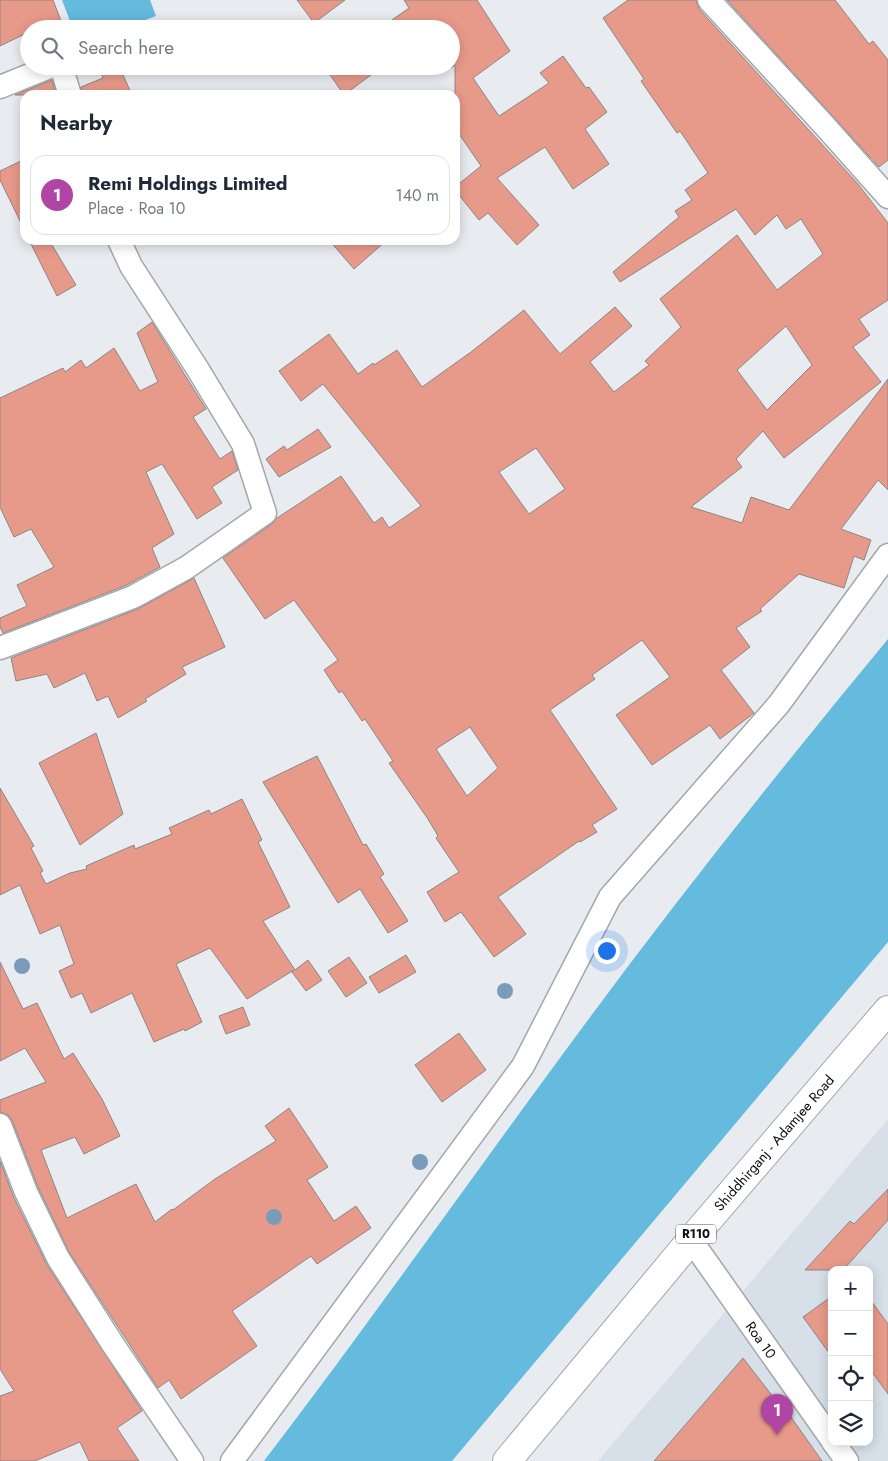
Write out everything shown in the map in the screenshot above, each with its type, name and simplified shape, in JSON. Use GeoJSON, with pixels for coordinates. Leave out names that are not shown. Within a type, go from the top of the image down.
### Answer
{"type":"FeatureCollection","features":[{"type":"Feature","properties":{"kind":"main road","name":"Shiddhirganj - Adamjee Road"},"geometry":{"type":"LineString","coordinates":[[507,1461],[691,1240],[888,1010]]}},
{"type":"Feature","properties":{"kind":"street"},"geometry":{"type":"LineString","coordinates":[[710,0],[888,197]]}},
{"type":"Feature","properties":{"kind":"street"},"geometry":{"type":"LineString","coordinates":[[0,87],[30,75]]}},
{"type":"Feature","properties":{"kind":"street"},"geometry":{"type":"LineString","coordinates":[[64,75],[68,90]]}},
{"type":"Feature","properties":{"kind":"street"},"geometry":{"type":"LineString","coordinates":[[0,648],[134,597],[186,568],[265,513],[243,444],[131,266],[121,245]]}},
{"type":"Feature","properties":{"kind":"street"},"geometry":{"type":"LineString","coordinates":[[232,1461],[523,1066],[610,898],[779,704],[888,555]]}},
{"type":"Feature","properties":{"kind":"street"},"geometry":{"type":"LineString","coordinates":[[0,1125],[26,1192],[58,1258],[114,1346],[192,1461]]}},
{"type":"Feature","properties":{"kind":"street","name":"Roa 10"},"geometry":{"type":"LineString","coordinates":[[691,1240],[828,1434]]}},
{"type":"Feature","properties":{"kind":"street","name":"Roa 10"},"geometry":{"type":"LineString","coordinates":[[836,1446],[846,1461]]}},
{"type":"Feature","properties":{"kind":"shaded area"},"geometry":{"type":"Polygon","coordinates":[[[888,1119],[888,1461],[598,1461],[759,1272],[888,1119]]]}},
{"type":"Feature","properties":{"kind":"water"},"geometry":{"type":"Polygon","coordinates":[[[62,0],[150,0],[156,16],[145,20],[70,20],[62,0]]]}},
{"type":"Feature","properties":{"kind":"water"},"geometry":{"type":"Polygon","coordinates":[[[888,639],[888,942],[452,1461],[264,1461],[646,943],[765,790],[888,639]]]}},
{"type":"Feature","properties":{"kind":"building"},"geometry":{"type":"Polygon","coordinates":[[[0,0],[53,0],[61,20],[20,20],[20,36],[0,46],[0,0]]]}},
{"type":"Feature","properties":{"kind":"building"},"geometry":{"type":"Polygon","coordinates":[[[297,0],[345,0],[318,20],[312,20],[297,0]]]}},
{"type":"Feature","properties":{"kind":"building"},"geometry":{"type":"Polygon","coordinates":[[[404,0],[477,0],[510,51],[473,78],[499,116],[549,83],[540,73],[563,56],[586,88],[589,87],[607,112],[585,129],[609,164],[573,189],[545,147],[497,178],[539,225],[517,245],[488,213],[479,220],[460,196],[460,183],[481,166],[460,135],[460,90],[455,90],[455,75],[460,75],[460,20],[392,20],[409,8],[404,0]]]}},
{"type":"Feature","properties":{"kind":"building"},"geometry":{"type":"Polygon","coordinates":[[[628,0],[696,0],[699,9],[858,184],[888,223],[888,300],[859,319],[870,335],[853,347],[881,382],[784,458],[763,431],[736,459],[742,467],[691,507],[742,523],[751,497],[789,510],[888,379],[888,490],[878,480],[841,529],[871,540],[864,560],[854,556],[844,588],[799,574],[760,609],[762,611],[736,628],[750,647],[721,670],[754,713],[720,739],[710,725],[652,765],[616,715],[670,677],[642,640],[592,675],[595,679],[550,710],[617,809],[592,825],[597,832],[579,841],[498,897],[526,934],[494,957],[461,912],[445,922],[427,892],[459,872],[436,838],[438,836],[428,819],[389,763],[393,761],[365,719],[362,721],[342,691],[339,693],[324,670],[338,660],[294,600],[265,619],[223,558],[272,524],[277,518],[341,476],[374,523],[382,517],[389,528],[421,506],[323,384],[301,401],[279,371],[329,334],[358,374],[373,363],[374,365],[397,350],[422,387],[471,352],[524,310],[560,354],[615,307],[632,326],[590,362],[614,392],[649,365],[645,361],[681,327],[660,299],[737,235],[777,290],[823,254],[801,219],[786,229],[777,215],[755,235],[736,209],[620,282],[613,272],[679,217],[675,211],[692,200],[685,190],[708,173],[680,131],[677,133],[641,81],[644,79],[603,18],[628,0]],[[786,326],[737,370],[767,410],[812,365],[786,326]],[[536,448],[499,472],[529,514],[565,489],[536,448]],[[470,727],[436,749],[467,796],[498,768],[470,727]]]}},
{"type":"Feature","properties":{"kind":"building"},"geometry":{"type":"Polygon","coordinates":[[[727,0],[835,0],[869,44],[873,41],[888,60],[888,160],[879,167],[727,0]]]}},
{"type":"Feature","properties":{"kind":"building"},"geometry":{"type":"Polygon","coordinates":[[[102,75],[123,75],[130,90],[82,90],[81,87],[103,78],[102,75]]]}},
{"type":"Feature","properties":{"kind":"building"},"geometry":{"type":"Polygon","coordinates":[[[330,75],[371,75],[351,90],[341,90],[330,75]]]}},
{"type":"Feature","properties":{"kind":"building"},"geometry":{"type":"Polygon","coordinates":[[[52,80],[55,90],[27,90],[52,80]]]}},
{"type":"Feature","properties":{"kind":"building"},"geometry":{"type":"Polygon","coordinates":[[[20,161],[20,221],[0,180],[0,171],[20,161]]]}},
{"type":"Feature","properties":{"kind":"building"},"geometry":{"type":"Polygon","coordinates":[[[32,245],[52,245],[76,285],[57,296],[32,245]]]}},
{"type":"Feature","properties":{"kind":"building"},"geometry":{"type":"Polygon","coordinates":[[[333,245],[381,245],[354,269],[333,245]]]}},
{"type":"Feature","properties":{"kind":"building"},"geometry":{"type":"Polygon","coordinates":[[[152,322],[206,409],[193,417],[220,459],[232,451],[238,470],[212,487],[222,503],[197,519],[162,464],[146,472],[174,534],[152,548],[160,567],[127,585],[3,633],[0,627],[0,618],[27,606],[17,585],[54,567],[31,529],[14,537],[0,507],[0,398],[63,368],[65,372],[81,360],[86,368],[114,348],[140,391],[158,382],[137,333],[152,322]]]}},
{"type":"Feature","properties":{"kind":"building"},"geometry":{"type":"Polygon","coordinates":[[[318,429],[331,447],[279,477],[266,459],[284,446],[287,450],[318,429]]]}},
{"type":"Feature","properties":{"kind":"building"},"geometry":{"type":"Polygon","coordinates":[[[194,578],[225,647],[182,667],[186,674],[118,718],[108,696],[97,701],[85,673],[54,688],[47,674],[16,681],[11,658],[138,609],[194,578]]]}},
{"type":"Feature","properties":{"kind":"building"},"geometry":{"type":"Polygon","coordinates":[[[96,733],[123,814],[80,845],[39,763],[96,733]]]}},
{"type":"Feature","properties":{"kind":"building"},"geometry":{"type":"Polygon","coordinates":[[[317,756],[363,845],[366,844],[384,874],[380,877],[408,921],[388,933],[360,889],[338,903],[263,782],[317,756]]]}},
{"type":"Feature","properties":{"kind":"building"},"geometry":{"type":"Polygon","coordinates":[[[0,788],[34,846],[31,848],[43,871],[40,873],[46,884],[70,873],[87,869],[86,866],[134,845],[135,849],[172,834],[169,828],[209,810],[211,814],[242,799],[262,840],[258,842],[290,907],[263,921],[295,970],[308,960],[322,980],[306,991],[292,972],[294,970],[247,999],[210,948],[176,964],[202,1022],[185,1031],[184,1029],[154,1042],[132,993],[91,1013],[82,993],[71,998],[59,971],[74,964],[60,925],[40,934],[20,885],[0,895],[0,788]]]}},
{"type":"Feature","properties":{"kind":"building"},"geometry":{"type":"Polygon","coordinates":[[[406,955],[416,972],[379,993],[369,977],[406,955]]]}},
{"type":"Feature","properties":{"kind":"building"},"geometry":{"type":"Polygon","coordinates":[[[349,957],[367,983],[346,997],[328,971],[349,957]]]}},
{"type":"Feature","properties":{"kind":"building"},"geometry":{"type":"Polygon","coordinates":[[[0,962],[23,1009],[37,1003],[64,1059],[73,1053],[102,1099],[120,1136],[84,1154],[75,1137],[41,1150],[67,1218],[136,1184],[155,1222],[215,1179],[276,1141],[265,1126],[289,1108],[328,1167],[307,1180],[334,1221],[356,1206],[371,1228],[317,1264],[311,1256],[232,1311],[257,1346],[181,1399],[169,1380],[158,1388],[69,1252],[38,1187],[12,1120],[8,1115],[0,1112],[0,1100],[46,1082],[25,1048],[0,1061],[0,962]]]}},
{"type":"Feature","properties":{"kind":"building"},"geometry":{"type":"Polygon","coordinates":[[[243,1007],[250,1025],[226,1034],[219,1016],[243,1007]]]}},
{"type":"Feature","properties":{"kind":"building"},"geometry":{"type":"Polygon","coordinates":[[[459,1033],[486,1070],[442,1102],[415,1065],[459,1033]]]}},
{"type":"Feature","properties":{"kind":"building"},"geometry":{"type":"Polygon","coordinates":[[[0,1161],[14,1198],[47,1265],[142,1411],[117,1428],[139,1461],[89,1461],[80,1442],[35,1461],[0,1461],[0,1396],[14,1391],[0,1369],[0,1161]]]}},
{"type":"Feature","properties":{"kind":"building"},"geometry":{"type":"Polygon","coordinates":[[[888,1189],[888,1220],[847,1266],[828,1266],[828,1270],[805,1270],[850,1221],[854,1224],[888,1189]]]}},
{"type":"Feature","properties":{"kind":"building"},"geometry":{"type":"Polygon","coordinates":[[[828,1299],[828,1351],[803,1317],[828,1299]]]}},
{"type":"Feature","properties":{"kind":"building"},"geometry":{"type":"Polygon","coordinates":[[[873,1303],[888,1324],[888,1394],[873,1373],[873,1303]]]}},
{"type":"Feature","properties":{"kind":"building"},"geometry":{"type":"Polygon","coordinates":[[[743,1358],[784,1411],[786,1410],[822,1461],[654,1461],[743,1358]]]}},
{"type":"Feature","properties":{"kind":"place","name":"Remi Holdings Limited"},"geometry":{"type":"Point","coordinates":[777,1435]}}]}
